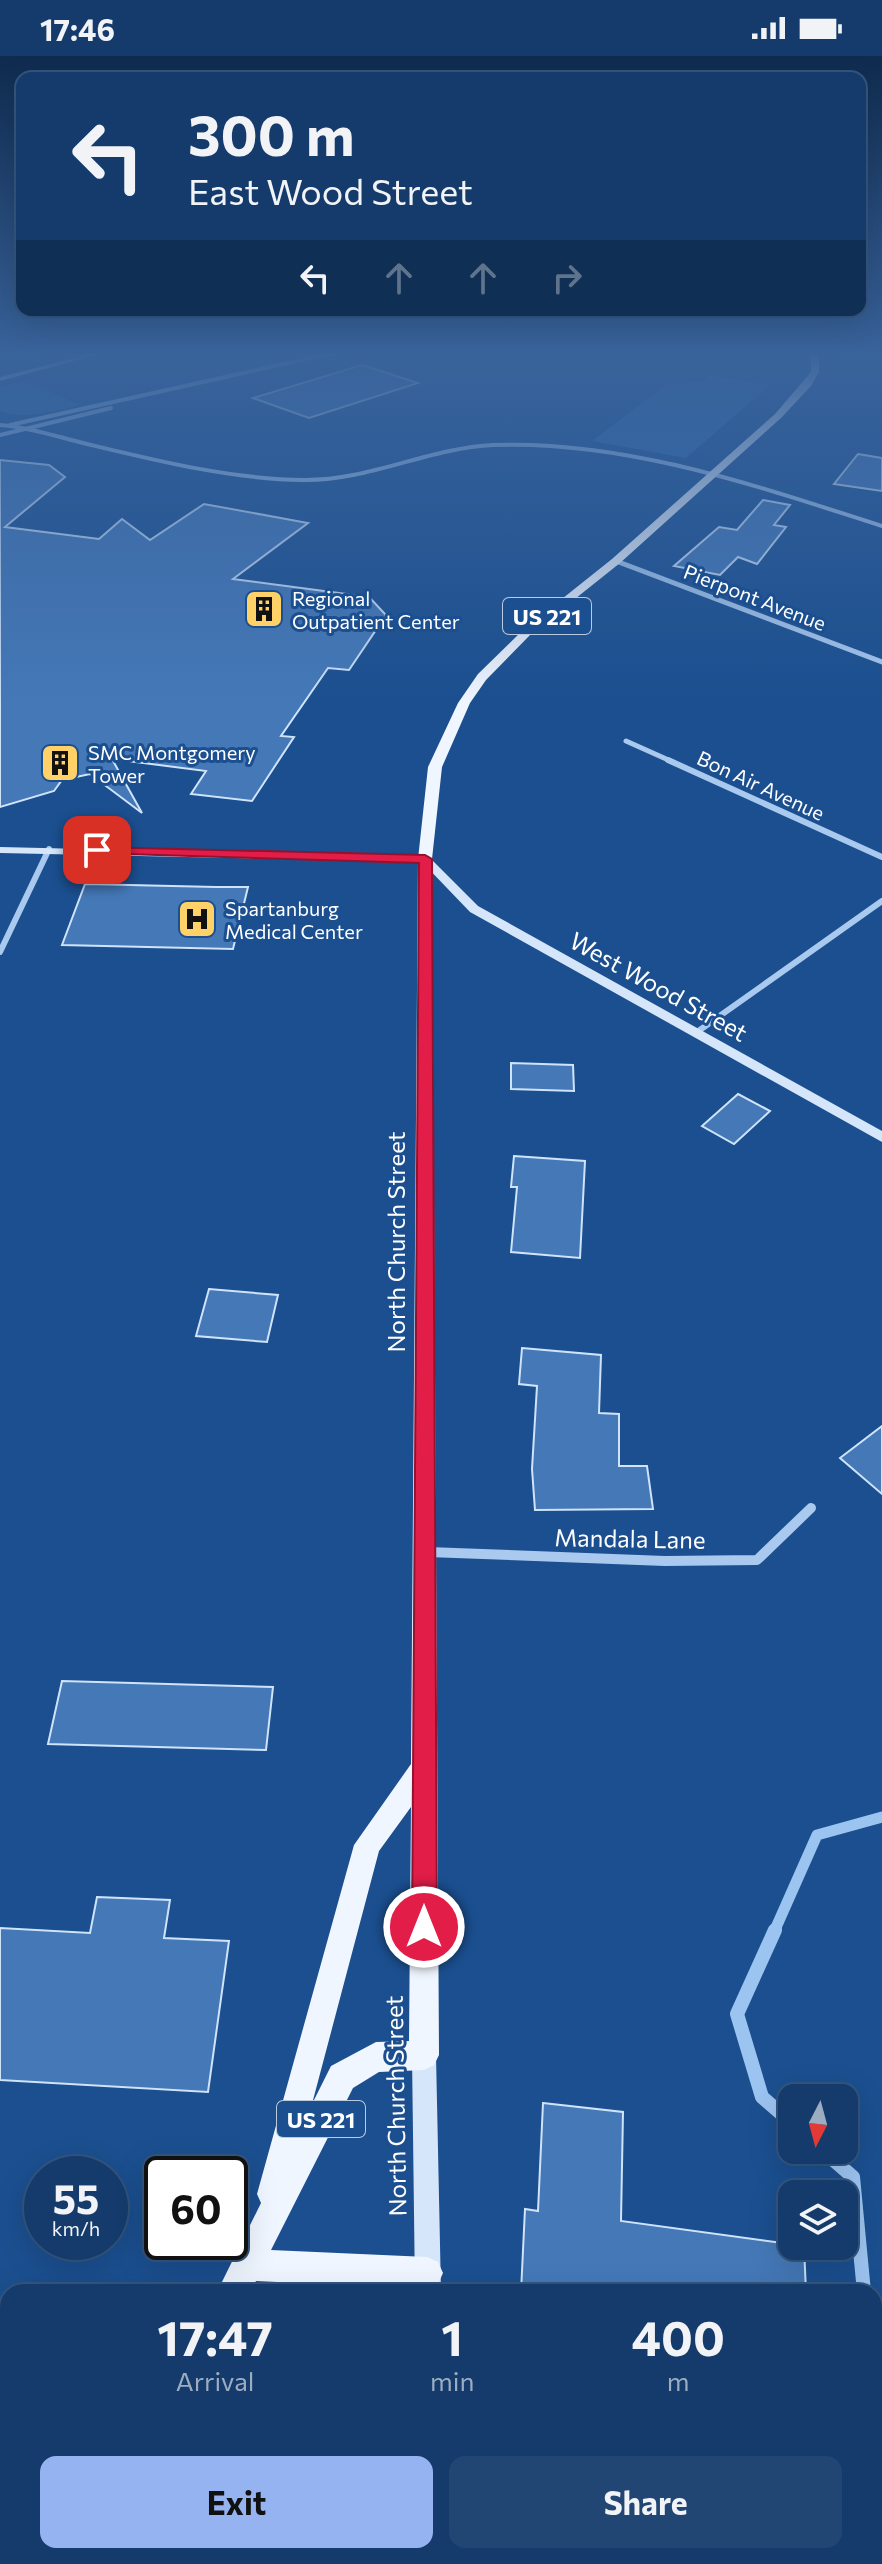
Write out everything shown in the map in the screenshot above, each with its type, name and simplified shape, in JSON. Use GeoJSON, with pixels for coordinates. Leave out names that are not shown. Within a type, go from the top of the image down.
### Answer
{"type":"FeatureCollection","features":[{"type":"Feature","properties":{"kind":"main road","name":"North Church Street"},"geometry":{"type":"LineString","coordinates":[[424,2055],[427,1552],[425,859],[435,767],[464,703],[482,677],[527,632],[616,561],[719,469]]}},
{"type":"Feature","properties":{"kind":"main road"},"geometry":{"type":"LineString","coordinates":[[424,1768],[367,1845],[255,2252],[428,2282]]}},
{"type":"Feature","properties":{"kind":"main road","name":"US 221"},"geometry":{"type":"LineString","coordinates":[[237,2284],[342,2077],[376,2057],[424,2055]]}},
{"type":"Feature","properties":{"kind":"street"},"geometry":{"type":"LineString","coordinates":[[217,469],[257,477],[350,478],[378,469]]}},
{"type":"Feature","properties":{"kind":"street"},"geometry":{"type":"LineString","coordinates":[[683,469],[713,475],[882,526]]}},
{"type":"Feature","properties":{"kind":"street","name":"Pierpont Avenue"},"geometry":{"type":"LineString","coordinates":[[616,561],[882,662]]}},
{"type":"Feature","properties":{"kind":"street","name":"Bon Air Avenue"},"geometry":{"type":"LineString","coordinates":[[626,741],[882,857]]}},
{"type":"Feature","properties":{"kind":"street"},"geometry":{"type":"LineString","coordinates":[[0,848],[425,859]]}},
{"type":"Feature","properties":{"kind":"street"},"geometry":{"type":"LineString","coordinates":[[0,952],[49,849]]}},
{"type":"Feature","properties":{"kind":"street","name":"West Wood Street"},"geometry":{"type":"LineString","coordinates":[[425,859],[474,909],[882,1137]]}},
{"type":"Feature","properties":{"kind":"street"},"geometry":{"type":"LineString","coordinates":[[697,1032],[882,901]]}},
{"type":"Feature","properties":{"kind":"street","name":"Mandala Lane"},"geometry":{"type":"LineString","coordinates":[[427,1552],[665,1561],[757,1560],[811,1508]]}},
{"type":"Feature","properties":{"kind":"street","name":"North Church Street"},"geometry":{"type":"LineString","coordinates":[[424,2055],[428,2282]]}},
{"type":"Feature","properties":{"kind":"building"},"geometry":{"type":"Polygon","coordinates":[[[0,469],[54,469],[65,477],[5,527],[99,539],[122,519],[150,540],[204,504],[308,523],[233,579],[369,597],[386,615],[349,670],[328,668],[281,736],[294,737],[252,801],[191,794],[206,771],[112,759],[142,813],[90,774],[62,780],[54,791],[0,807],[0,469]]]}},
{"type":"Feature","properties":{"kind":"building"},"geometry":{"type":"Polygon","coordinates":[[[846,469],[882,469],[882,491],[834,484],[846,469]]]}},
{"type":"Feature","properties":{"kind":"building"},"geometry":{"type":"Polygon","coordinates":[[[763,500],[790,505],[774,525],[786,527],[757,564],[738,557],[720,575],[674,566],[719,527],[737,530],[763,500]]]}},
{"type":"Feature","properties":{"kind":"building"},"geometry":{"type":"Polygon","coordinates":[[[85,884],[248,887],[233,949],[62,945],[85,884]]]}},
{"type":"Feature","properties":{"kind":"building"},"geometry":{"type":"Polygon","coordinates":[[[511,1063],[573,1065],[574,1091],[511,1089],[511,1063]]]}},
{"type":"Feature","properties":{"kind":"building"},"geometry":{"type":"Polygon","coordinates":[[[738,1094],[770,1111],[734,1144],[702,1126],[738,1094]]]}},
{"type":"Feature","properties":{"kind":"building"},"geometry":{"type":"Polygon","coordinates":[[[514,1156],[585,1161],[580,1258],[511,1252],[517,1187],[511,1187],[514,1156]]]}},
{"type":"Feature","properties":{"kind":"building"},"geometry":{"type":"Polygon","coordinates":[[[209,1289],[278,1295],[267,1342],[196,1336],[209,1289]]]}},
{"type":"Feature","properties":{"kind":"building"},"geometry":{"type":"Polygon","coordinates":[[[522,1348],[601,1355],[599,1413],[619,1414],[619,1466],[647,1466],[653,1509],[535,1510],[532,1469],[537,1386],[519,1384],[522,1348]]]}},
{"type":"Feature","properties":{"kind":"building"},"geometry":{"type":"Polygon","coordinates":[[[882,1426],[882,1494],[840,1458],[882,1426]]]}},
{"type":"Feature","properties":{"kind":"building"},"geometry":{"type":"Polygon","coordinates":[[[62,1681],[273,1687],[266,1750],[48,1744],[62,1681]]]}},
{"type":"Feature","properties":{"kind":"building"},"geometry":{"type":"Polygon","coordinates":[[[97,1897],[170,1900],[164,1938],[229,1941],[208,2092],[0,2080],[0,1928],[90,1933],[97,1897]]]}},
{"type":"Feature","properties":{"kind":"building"},"geometry":{"type":"Polygon","coordinates":[[[543,2103],[623,2112],[621,2221],[778,2242],[778,2260],[805,2260],[806,2284],[521,2284],[525,2209],[538,2211],[543,2103]]]}},
{"type":"Feature","properties":{"kind":"waterway"},"geometry":{"type":"LineString","coordinates":[[774,1932],[817,1835],[882,1817]]}},
{"type":"Feature","properties":{"kind":"waterway"},"geometry":{"type":"LineString","coordinates":[[775,1930],[737,2014],[762,2097],[778,2111]]}},
{"type":"Feature","properties":{"kind":"waterway"},"geometry":{"type":"LineString","coordinates":[[838,2164],[853,2177],[863,2284]]}},
{"type":"Feature","properties":{"kind":"place","name":"Regional Outpatient Center"},"geometry":{"type":"Point","coordinates":[264,609]}},
{"type":"Feature","properties":{"kind":"place","name":"SMC Montgomery Tower"},"geometry":{"type":"Point","coordinates":[60,763]}},
{"type":"Feature","properties":{"kind":"place","name":"Spartanburg Medical Center"},"geometry":{"type":"Point","coordinates":[197,919]}},
{"type":"Feature","properties":{"kind":"route"},"geometry":{"type":"LineString","coordinates":[[97,850],[425,859],[424,1375],[427,1552],[424,1927]]}}]}
